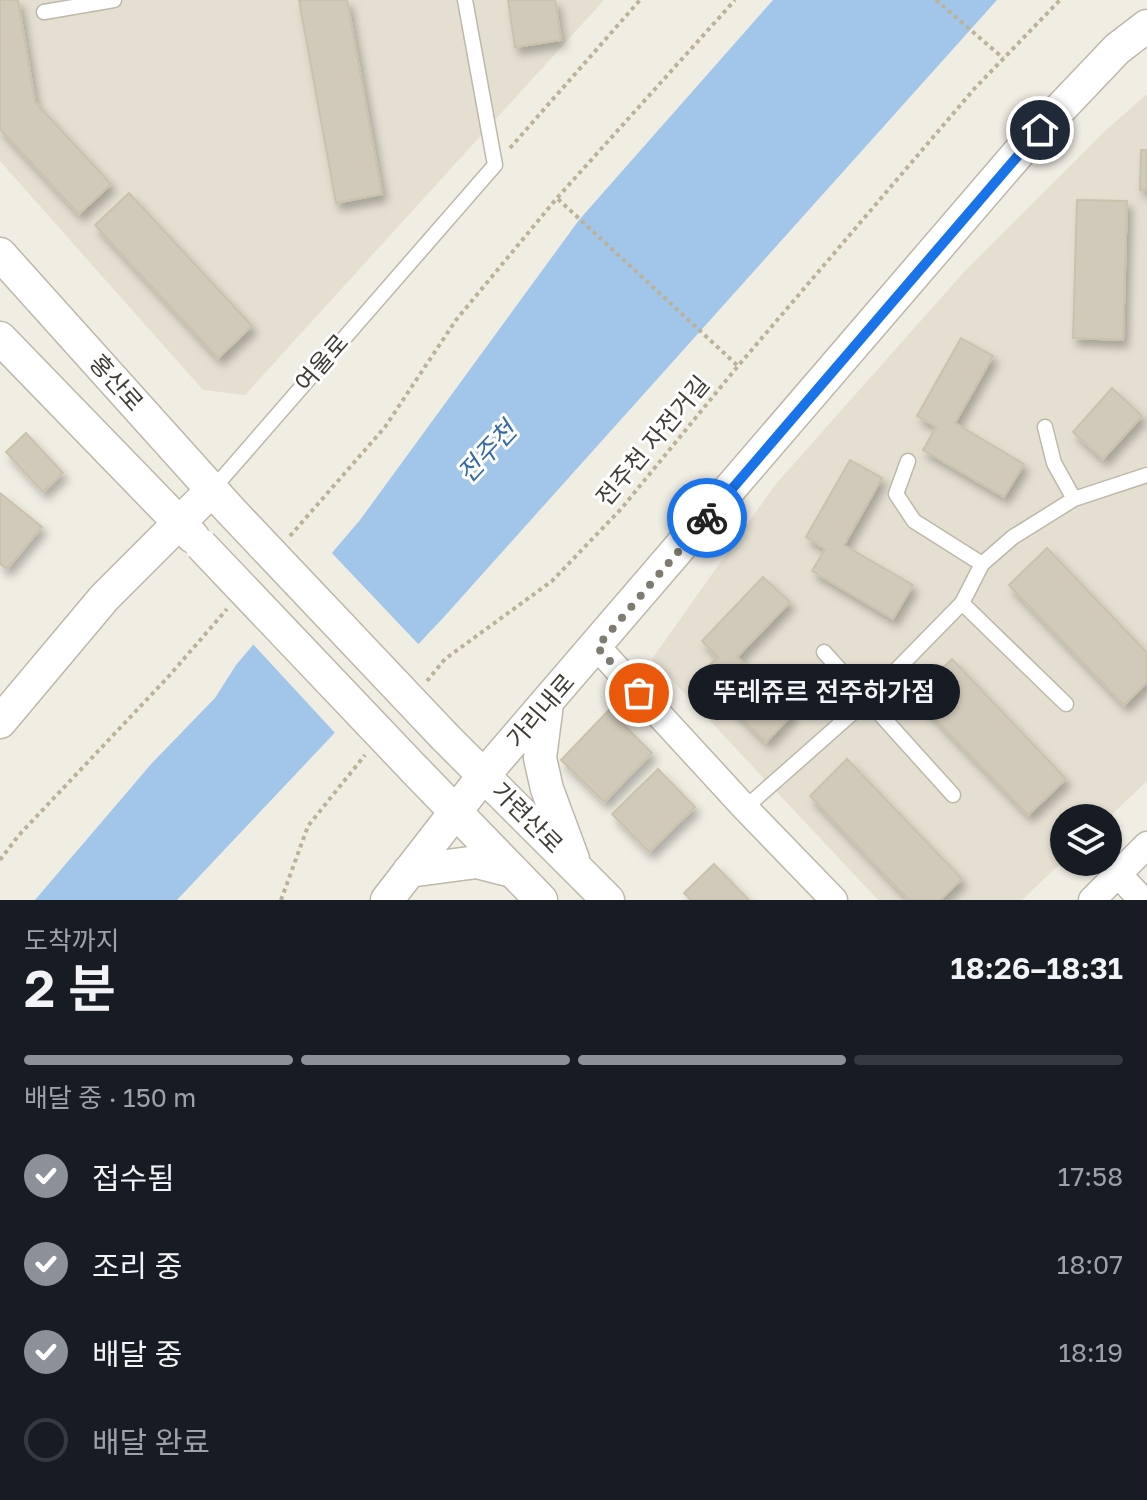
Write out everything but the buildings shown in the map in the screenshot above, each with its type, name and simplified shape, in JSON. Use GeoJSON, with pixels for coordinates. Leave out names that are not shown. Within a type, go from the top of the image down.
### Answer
{"type":"FeatureCollection","features":[{"type":"Feature","properties":{"kind":"street","name":"가리내로"},"geometry":{"type":"LineString","coordinates":[[387,900],[484,775],[1021,150],[1117,49],[1147,26]]}},
{"type":"Feature","properties":{"kind":"street","name":"홍산로"},"geometry":{"type":"LineString","coordinates":[[0,254],[222,500],[445,737]]}},
{"type":"Feature","properties":{"kind":"street"},"geometry":{"type":"LineString","coordinates":[[0,338],[178,521]]}},
{"type":"Feature","properties":{"kind":"street","name":"여울로"},"geometry":{"type":"LineString","coordinates":[[0,722],[104,598],[178,521],[222,500]]}},
{"type":"Feature","properties":{"kind":"street","name":"가련산로"},"geometry":{"type":"LineString","coordinates":[[178,521],[541,900]]}},
{"type":"Feature","properties":{"kind":"street"},"geometry":{"type":"LineString","coordinates":[[597,647],[834,900]]}},
{"type":"Feature","properties":{"kind":"street"},"geometry":{"type":"LineString","coordinates":[[547,704],[540,758],[547,789],[575,866]]}},
{"type":"Feature","properties":{"kind":"street","name":"가련산로"},"geometry":{"type":"LineString","coordinates":[[445,737],[608,900]]}},
{"type":"Feature","properties":{"kind":"street"},"geometry":{"type":"LineString","coordinates":[[1122,870],[1147,845]]}},
{"type":"Feature","properties":{"kind":"street"},"geometry":{"type":"LineString","coordinates":[[409,871],[477,862],[512,871]]}},
{"type":"Feature","properties":{"kind":"street"},"geometry":{"type":"LineString","coordinates":[[1092,900],[1116,876]]}},
{"type":"Feature","properties":{"kind":"street"},"geometry":{"type":"LineString","coordinates":[[1120,876],[1142,900]]}},
{"type":"Feature","properties":{"kind":"lane"},"geometry":{"type":"LineString","coordinates":[[44,12],[114,0]]}},
{"type":"Feature","properties":{"kind":"lane"},"geometry":{"type":"LineString","coordinates":[[465,0],[495,165]]}},
{"type":"Feature","properties":{"kind":"lane","name":"여울로"},"geometry":{"type":"LineString","coordinates":[[222,500],[495,165]]}},
{"type":"Feature","properties":{"kind":"lane"},"geometry":{"type":"LineString","coordinates":[[1045,427],[1054,463],[1074,499]]}},
{"type":"Feature","properties":{"kind":"lane"},"geometry":{"type":"LineString","coordinates":[[908,461],[896,494],[914,521],[982,564]]}},
{"type":"Feature","properties":{"kind":"lane"},"geometry":{"type":"LineString","coordinates":[[745,808],[866,701],[962,603],[982,564],[1013,537],[1074,499],[1147,475]]}},
{"type":"Feature","properties":{"kind":"lane"},"geometry":{"type":"LineString","coordinates":[[962,603],[1066,704]]}},
{"type":"Feature","properties":{"kind":"lane"},"geometry":{"type":"LineString","coordinates":[[824,652],[953,795]]}},
{"type":"Feature","properties":{"kind":"path"},"geometry":{"type":"LineString","coordinates":[[495,165],[640,0]]}},
{"type":"Feature","properties":{"kind":"path"},"geometry":{"type":"LineString","coordinates":[[282,546],[385,427],[456,320],[557,198],[735,0]]}},
{"type":"Feature","properties":{"kind":"path"},"geometry":{"type":"LineString","coordinates":[[936,0],[1003,58]]}},
{"type":"Feature","properties":{"kind":"path","name":"전주천 자전거길"},"geometry":{"type":"LineString","coordinates":[[426,683],[445,659],[552,581],[621,509],[738,366],[1003,58],[1060,0]]}},
{"type":"Feature","properties":{"kind":"path"},"geometry":{"type":"LineString","coordinates":[[557,198],[738,366]]}},
{"type":"Feature","properties":{"kind":"path"},"geometry":{"type":"LineString","coordinates":[[0,860],[19,835],[169,676],[231,605]]}},
{"type":"Feature","properties":{"kind":"path"},"geometry":{"type":"LineString","coordinates":[[281,900],[308,826],[367,752]]}},
{"type":"Feature","properties":{"kind":"shaded area"},"geometry":{"type":"Polygon","coordinates":[[[0,0],[604,0],[245,395],[203,390],[0,161],[0,0]]]}},
{"type":"Feature","properties":{"kind":"shaded area"},"geometry":{"type":"Polygon","coordinates":[[[1147,94],[1147,781],[1122,805],[1050,804],[1050,873],[1022,900],[878,900],[652,659],[775,485],[965,271],[1105,131],[1147,94]]]}},
{"type":"Feature","properties":{"kind":"water","name":"전주천"},"geometry":{"type":"Polygon","coordinates":[[[773,0],[997,0],[443,618],[177,900],[35,900],[152,763],[215,698],[236,665],[360,520],[579,220],[773,0]]]}},
{"type":"Feature","properties":{"kind":"pier"},"geometry":{"type":"Polygon","coordinates":[[[329,550],[421,647],[337,735],[251,642],[329,550]]]}},
{"type":"Feature","properties":{"kind":"way so far"},"geometry":{"type":"LineString","coordinates":[[639,693],[597,647],[707,518]]}},
{"type":"Feature","properties":{"kind":"place","name":"뚜레쥬르 전주하가점"},"geometry":{"type":"Point","coordinates":[639,693]}},
{"type":"Feature","properties":{"kind":"route"},"geometry":{"type":"LineString","coordinates":[[707,518],[1040,130]]}}]}
